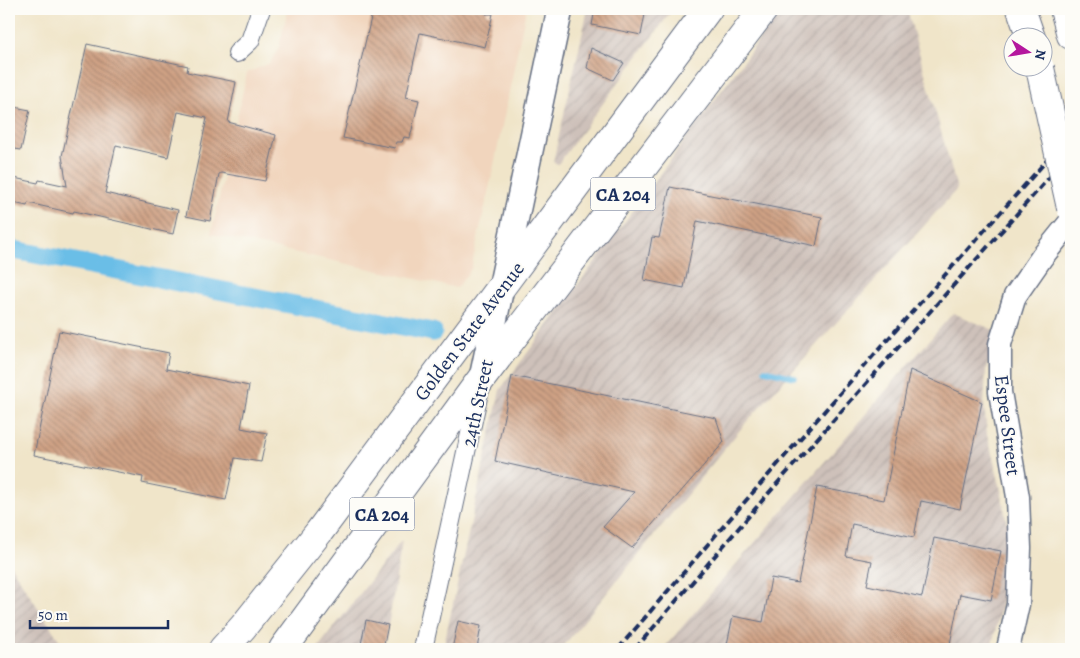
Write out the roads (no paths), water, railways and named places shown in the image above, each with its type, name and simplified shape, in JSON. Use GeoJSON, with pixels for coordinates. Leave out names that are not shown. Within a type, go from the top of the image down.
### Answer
{"type":"FeatureCollection","features":[{"type":"Feature","properties":{"kind":"highway","name":"Golden State Avenue"},"geometry":{"type":"LineString","coordinates":[[223,649],[244,627],[319,532],[708,9]]}},
{"type":"Feature","properties":{"kind":"highway","name":"Golden State Avenue"},"geometry":{"type":"LineString","coordinates":[[283,649],[482,378],[764,9]]}},
{"type":"Feature","properties":{"kind":"highway"},"geometry":{"type":"LineString","coordinates":[[1021,9],[1028,28]]}},
{"type":"Feature","properties":{"kind":"highway"},"geometry":{"type":"LineString","coordinates":[[1042,78],[1071,208]]}},
{"type":"Feature","properties":{"kind":"main road","name":"24th Street"},"geometry":{"type":"LineString","coordinates":[[482,378],[560,9]]}},
{"type":"Feature","properties":{"kind":"street"},"geometry":{"type":"LineString","coordinates":[[237,53],[250,41],[261,9]]}},
{"type":"Feature","properties":{"kind":"street","name":"Espee Street"},"geometry":{"type":"LineString","coordinates":[[1008,649],[1018,604],[1020,548],[1018,497],[1000,392],[1000,344],[1015,296],[1042,257],[1071,221]]}},
{"type":"Feature","properties":{"kind":"street","name":"24th Street"},"geometry":{"type":"LineString","coordinates":[[423,649],[482,378]]}},
{"type":"Feature","properties":{"kind":"waterway"},"geometry":{"type":"LineString","coordinates":[[9,249],[433,332]]}},
{"type":"Feature","properties":{"kind":"waterway"},"geometry":{"type":"LineString","coordinates":[[765,370],[794,377]]}},
{"type":"Feature","properties":{"kind":"railway"},"geometry":{"type":"LineString","coordinates":[[618,649],[849,383],[1071,133]]}},
{"type":"Feature","properties":{"kind":"railway"},"geometry":{"type":"LineString","coordinates":[[635,649],[767,495],[1071,153]]}}]}
